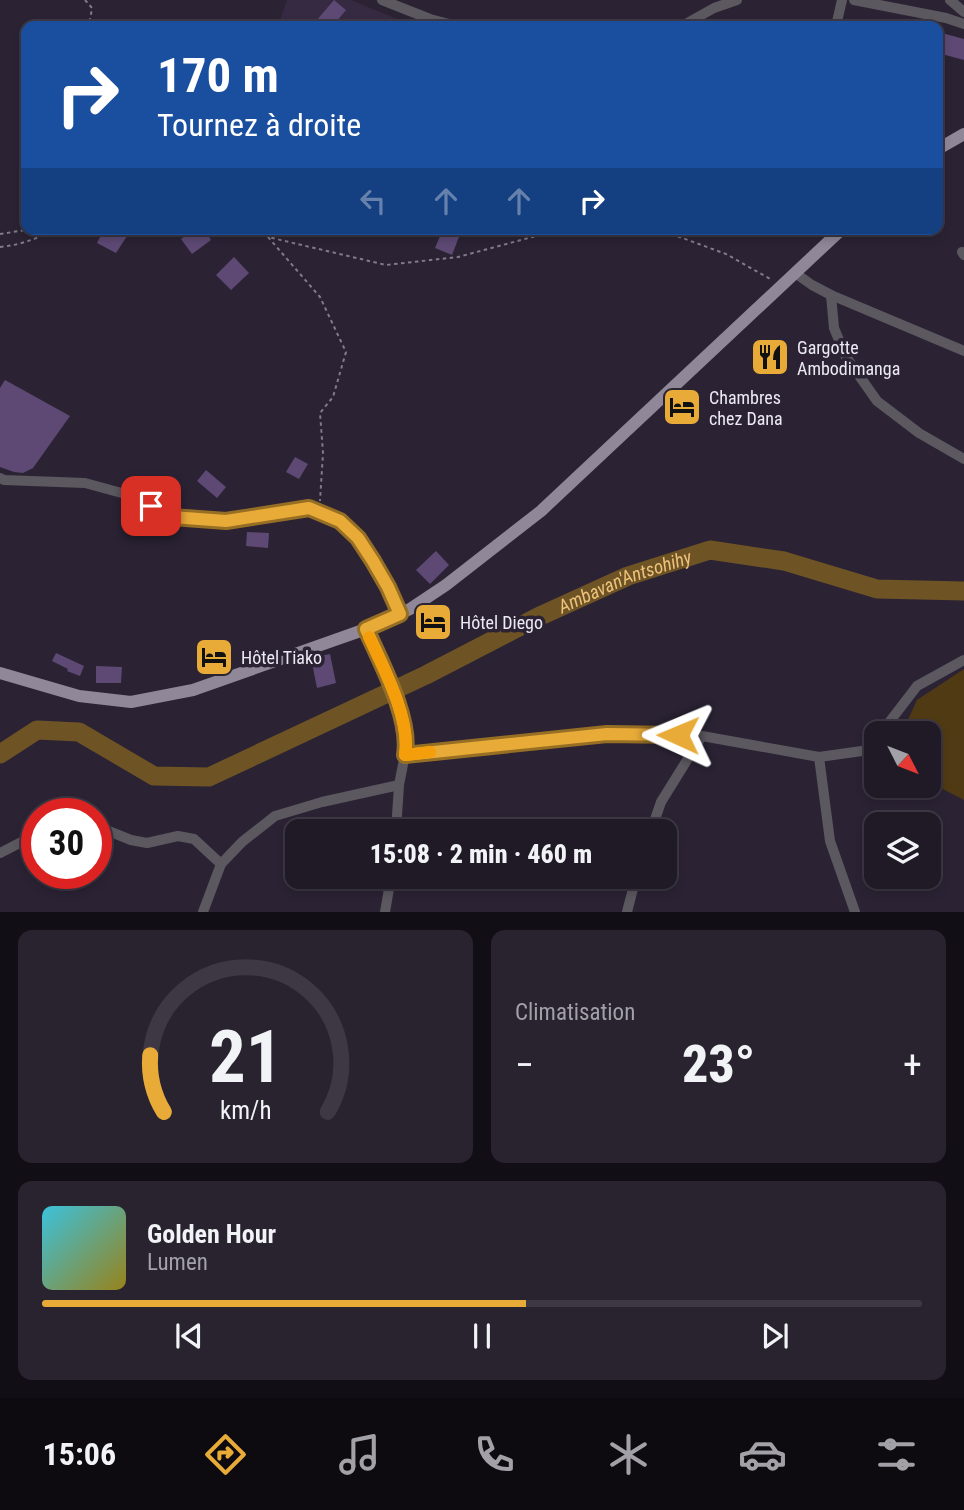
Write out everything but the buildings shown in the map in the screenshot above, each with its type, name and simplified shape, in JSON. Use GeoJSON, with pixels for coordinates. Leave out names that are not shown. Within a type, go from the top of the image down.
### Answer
{"type":"FeatureCollection","features":[{"type":"Feature","properties":{"kind":"main road"},"geometry":{"type":"LineString","coordinates":[[943,145],[964,134]]}},
{"type":"Feature","properties":{"kind":"main road"},"geometry":{"type":"LineString","coordinates":[[0,673],[79,695],[131,702],[193,690],[366,629],[410,609],[446,585],[541,511],[836,235]]}},
{"type":"Feature","properties":{"kind":"street"},"geometry":{"type":"LineString","coordinates":[[382,0],[438,21]]}},
{"type":"Feature","properties":{"kind":"street"},"geometry":{"type":"LineString","coordinates":[[691,21],[714,8],[737,0]]}},
{"type":"Feature","properties":{"kind":"street"},"geometry":{"type":"LineString","coordinates":[[837,21],[842,0]]}},
{"type":"Feature","properties":{"kind":"street"},"geometry":{"type":"LineString","coordinates":[[854,0],[964,24]]}},
{"type":"Feature","properties":{"kind":"street"},"geometry":{"type":"LineString","coordinates":[[950,0],[964,12]]}},
{"type":"Feature","properties":{"kind":"street"},"geometry":{"type":"LineString","coordinates":[[795,273],[831,295],[964,351]]}},
{"type":"Feature","properties":{"kind":"street"},"geometry":{"type":"LineString","coordinates":[[831,295],[834,328],[846,357],[877,401],[919,433],[964,459]]}},
{"type":"Feature","properties":{"kind":"street"},"geometry":{"type":"LineString","coordinates":[[0,478],[85,483],[129,495],[172,517],[226,521],[309,508],[340,521],[358,538],[400,614]]}},
{"type":"Feature","properties":{"kind":"street"},"geometry":{"type":"LineString","coordinates":[[366,629],[400,708],[407,744],[399,785],[397,819]]}},
{"type":"Feature","properties":{"kind":"street"},"geometry":{"type":"LineString","coordinates":[[890,721],[917,686],[964,660]]}},
{"type":"Feature","properties":{"kind":"street"},"geometry":{"type":"LineString","coordinates":[[405,755],[607,734],[702,736],[819,757],[864,751]]}},
{"type":"Feature","properties":{"kind":"street"},"geometry":{"type":"LineString","coordinates":[[655,819],[661,802],[702,736]]}},
{"type":"Feature","properties":{"kind":"street"},"geometry":{"type":"LineString","coordinates":[[819,757],[830,841],[855,912]]}},
{"type":"Feature","properties":{"kind":"street"},"geometry":{"type":"LineString","coordinates":[[203,912],[220,864],[242,842],[275,816],[322,802],[399,785]]}},
{"type":"Feature","properties":{"kind":"street"},"geometry":{"type":"LineString","coordinates":[[112,832],[147,843],[178,836],[194,839],[220,864]]}},
{"type":"Feature","properties":{"kind":"street"},"geometry":{"type":"LineString","coordinates":[[0,853],[21,842]]}},
{"type":"Feature","properties":{"kind":"street"},"geometry":{"type":"LineString","coordinates":[[386,912],[389,889]]}},
{"type":"Feature","properties":{"kind":"street"},"geometry":{"type":"LineString","coordinates":[[627,912],[633,889]]}},
{"type":"Feature","properties":{"kind":"path"},"geometry":{"type":"LineString","coordinates":[[85,0],[92,8],[90,21]]}},
{"type":"Feature","properties":{"kind":"path"},"geometry":{"type":"LineString","coordinates":[[0,234],[21,231]]}},
{"type":"Feature","properties":{"kind":"path"},"geometry":{"type":"LineString","coordinates":[[0,247],[17,245],[42,235]]}},
{"type":"Feature","properties":{"kind":"path"},"geometry":{"type":"LineString","coordinates":[[268,237],[386,265],[458,257],[540,235]]}},
{"type":"Feature","properties":{"kind":"path"},"geometry":{"type":"LineString","coordinates":[[674,235],[726,254],[782,286]]}},
{"type":"Feature","properties":{"kind":"path"},"geometry":{"type":"LineString","coordinates":[[268,237],[320,297],[346,352],[333,397],[320,413],[323,453],[320,513]]}},
{"type":"Feature","properties":{"kind":"shaded area"},"geometry":{"type":"Polygon","coordinates":[[[287,0],[351,0],[402,21],[280,21],[287,0]]]}},
{"type":"Feature","properties":{"kind":"shaded area"},"geometry":{"type":"Polygon","coordinates":[[[964,669],[964,800],[942,789],[942,721],[907,721],[917,700],[964,669]]]}},
{"type":"Feature","properties":{"kind":"waterway","name":"Ambavan'Antsohihy"},"geometry":{"type":"LineString","coordinates":[[0,754],[37,730],[79,732],[154,776],[209,777],[628,576],[710,550],[784,561],[877,589],[964,591]]}},
{"type":"Feature","properties":{"kind":"slow traffic"},"geometry":{"type":"LineString","coordinates":[[369,637],[400,708],[407,744],[405,755],[430,752]]}},
{"type":"Feature","properties":{"kind":"place","name":"Gargotte Ambodimanga"},"geometry":{"type":"Point","coordinates":[770,357]}},
{"type":"Feature","properties":{"kind":"place","name":"Chambres chez Dana"},"geometry":{"type":"Point","coordinates":[682,407]}},
{"type":"Feature","properties":{"kind":"place","name":"Hôtel Diego"},"geometry":{"type":"Point","coordinates":[433,622]}},
{"type":"Feature","properties":{"kind":"place","name":"Hôtel Tiako"},"geometry":{"type":"Point","coordinates":[214,657]}},
{"type":"Feature","properties":{"kind":"route"},"geometry":{"type":"LineString","coordinates":[[151,506],[172,517],[226,521],[309,508],[340,521],[358,538],[388,587],[400,614],[366,629],[400,708],[407,744],[405,755],[607,734],[678,735]]}}]}
